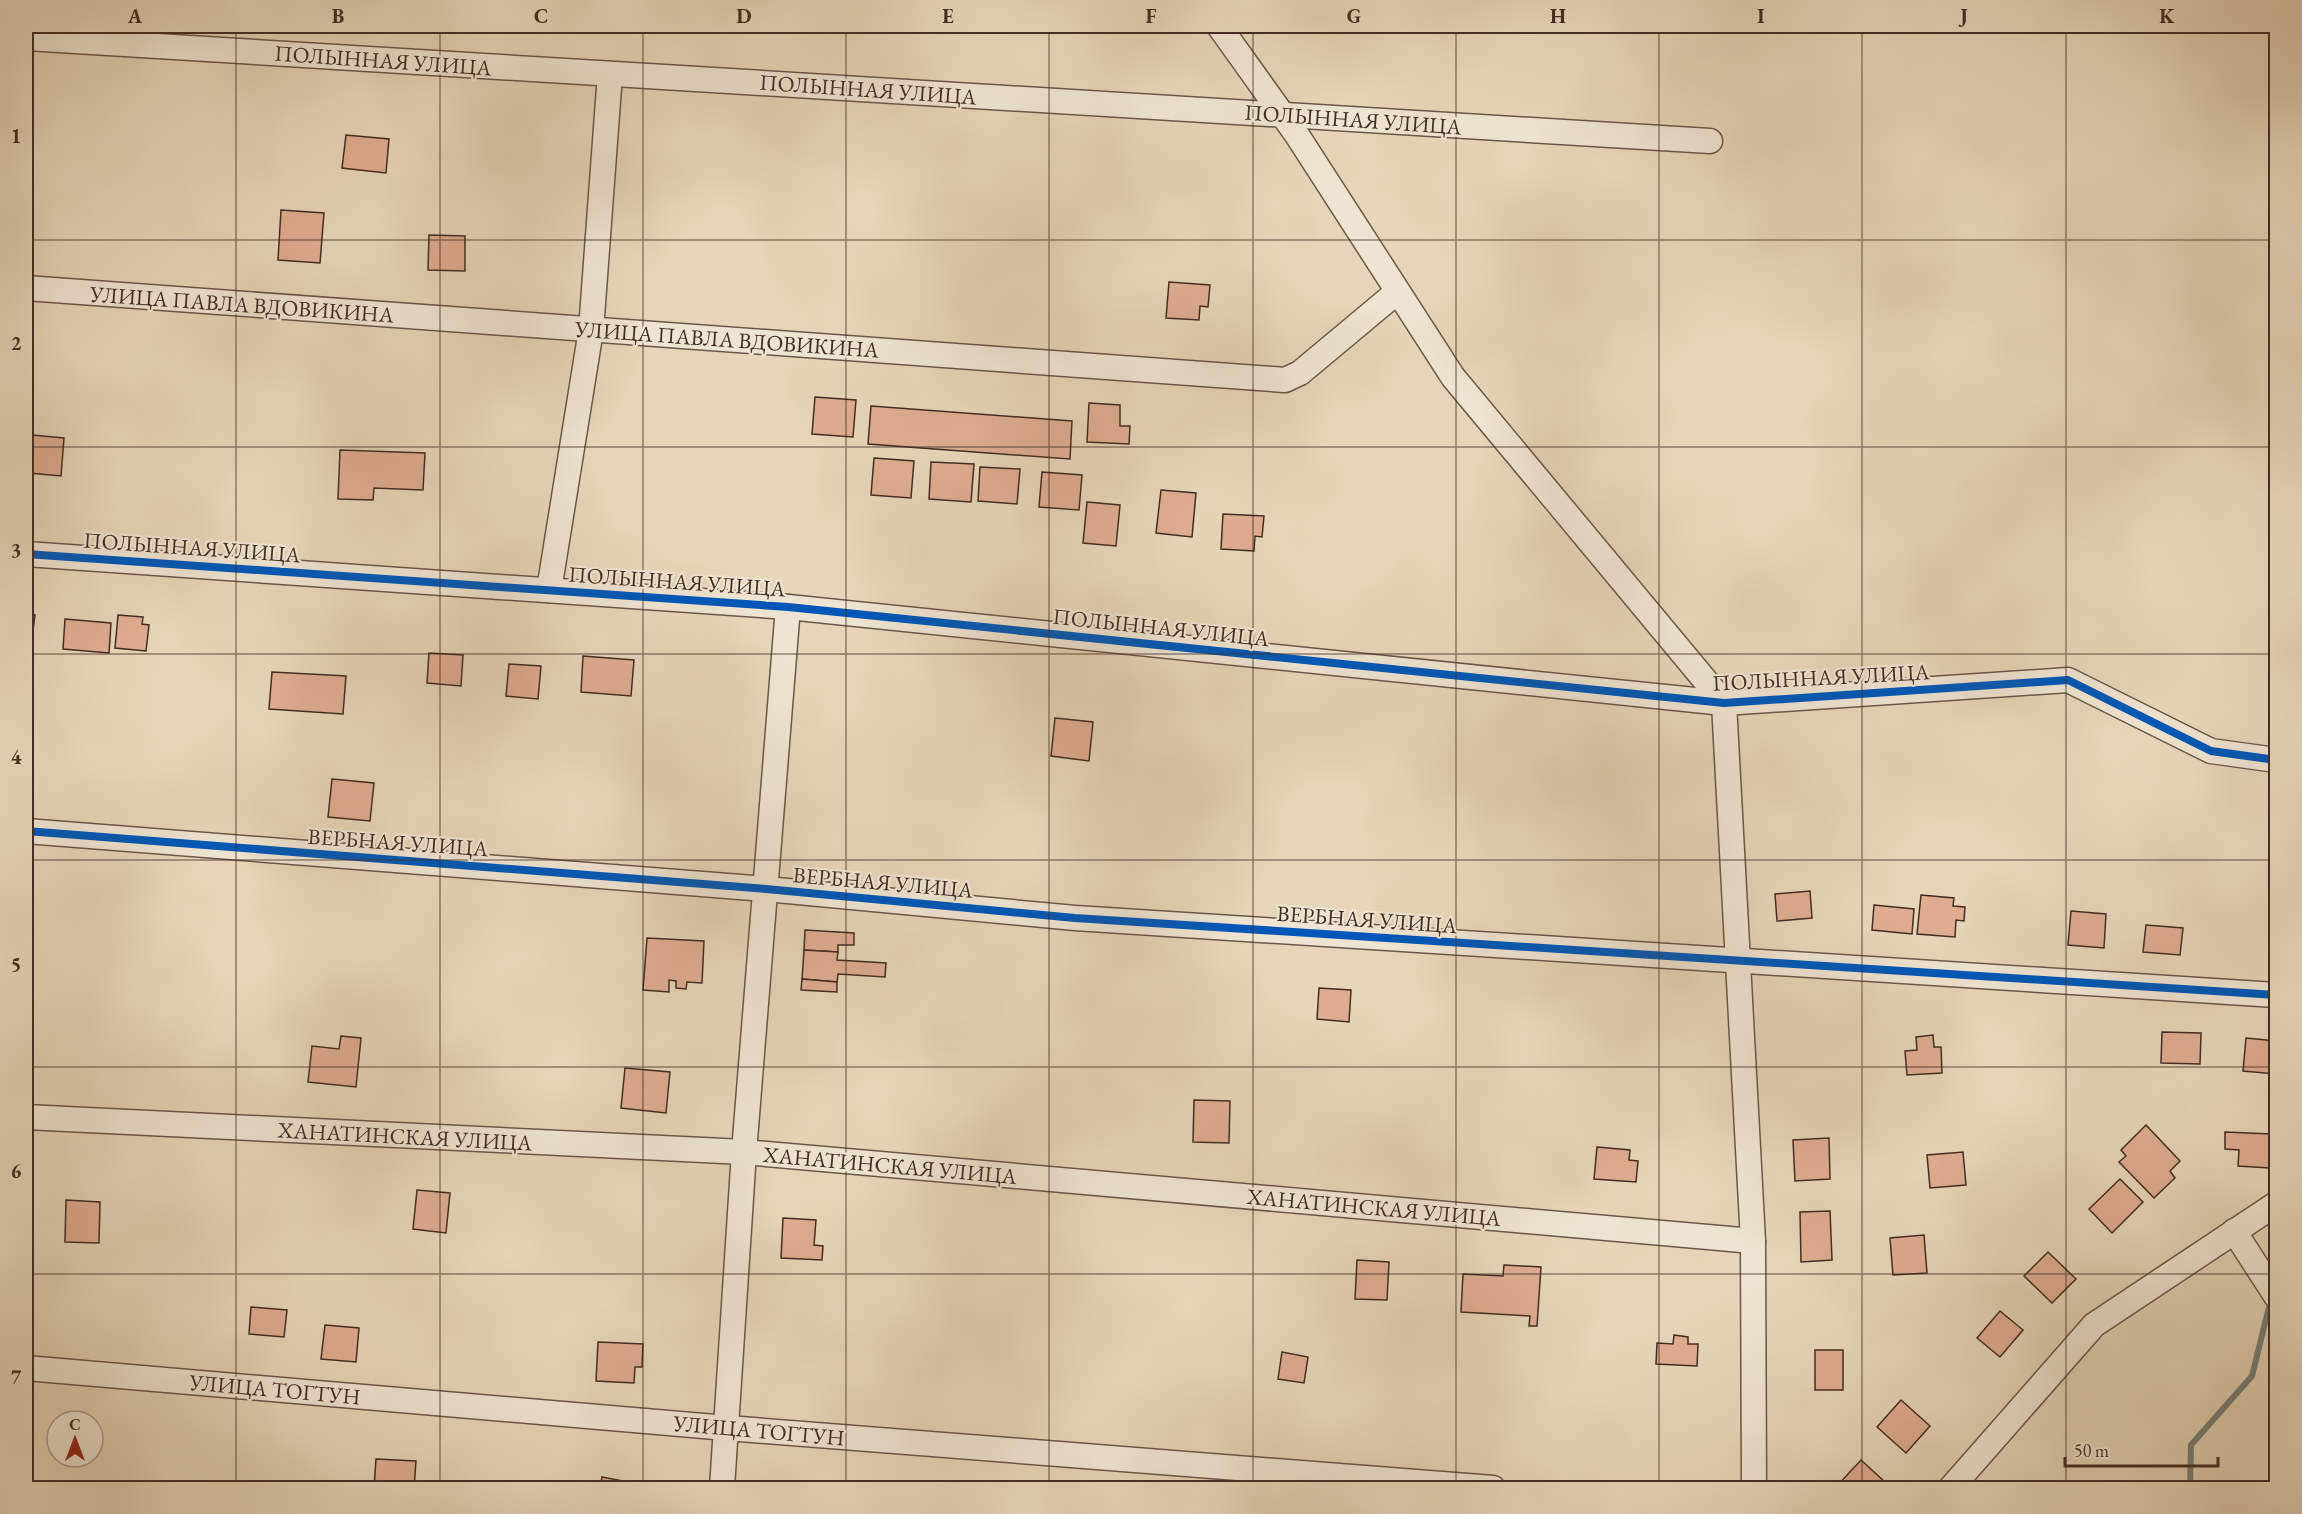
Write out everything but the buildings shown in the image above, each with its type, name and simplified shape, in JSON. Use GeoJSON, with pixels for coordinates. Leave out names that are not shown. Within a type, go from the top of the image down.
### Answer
{"type":"FeatureCollection","features":[{"type":"Feature","properties":{"kind":"street"},"geometry":{"type":"LineString","coordinates":[[1219,26],[1283,115],[1453,377],[1724,703],[1753,1240],[1754,1488]]}},
{"type":"Feature","properties":{"kind":"street","name":"ПОЛЫННАЯ УЛИЦА"},"geometry":{"type":"LineString","coordinates":[[26,38],[1710,141]]}},
{"type":"Feature","properties":{"kind":"street"},"geometry":{"type":"LineString","coordinates":[[549,590],[591,330],[610,74]]}},
{"type":"Feature","properties":{"kind":"street","name":"УЛИЦА ПАВЛА ВДОВИКИНА"},"geometry":{"type":"LineString","coordinates":[[26,288],[1285,380],[1300,374],[1397,292]]}},
{"type":"Feature","properties":{"kind":"street","name":"ПОЛЫННАЯ УЛИЦА"},"geometry":{"type":"LineString","coordinates":[[26,554],[788,607],[1724,703],[2068,680],[2211,751],[2277,760]]}},
{"type":"Feature","properties":{"kind":"street"},"geometry":{"type":"LineString","coordinates":[[722,1488],[744,1152],[788,607]]}},
{"type":"Feature","properties":{"kind":"street","name":"ВЕРБНАЯ УЛИЦА"},"geometry":{"type":"LineString","coordinates":[[26,831],[766,889],[1075,918],[2277,995]]}},
{"type":"Feature","properties":{"kind":"street","name":"ХАНАТИНСКАЯ УЛИЦА"},"geometry":{"type":"LineString","coordinates":[[26,1117],[744,1152],[1753,1240]]}},
{"type":"Feature","properties":{"kind":"street"},"geometry":{"type":"LineString","coordinates":[[1950,1488],[2094,1325],[2277,1204]]}},
{"type":"Feature","properties":{"kind":"street"},"geometry":{"type":"LineString","coordinates":[[2234,1231],[2277,1296]]}},
{"type":"Feature","properties":{"kind":"street","name":"УЛИЦА ТОГТУН"},"geometry":{"type":"LineString","coordinates":[[26,1368],[727,1428],[1493,1488]]}},
{"type":"Feature","properties":{"kind":"waterway"},"geometry":{"type":"LineString","coordinates":[[2190,1488],[2191,1445],[2252,1376],[2269,1307]]}},
{"type":"Feature","properties":{"kind":"cycle path"},"geometry":{"type":"LineString","coordinates":[[26,554],[788,607],[1724,703],[2068,680],[2211,751],[2276,760]]}},
{"type":"Feature","properties":{"kind":"cycle path"},"geometry":{"type":"LineString","coordinates":[[26,831],[766,889],[1075,918],[2276,995]]}}]}
